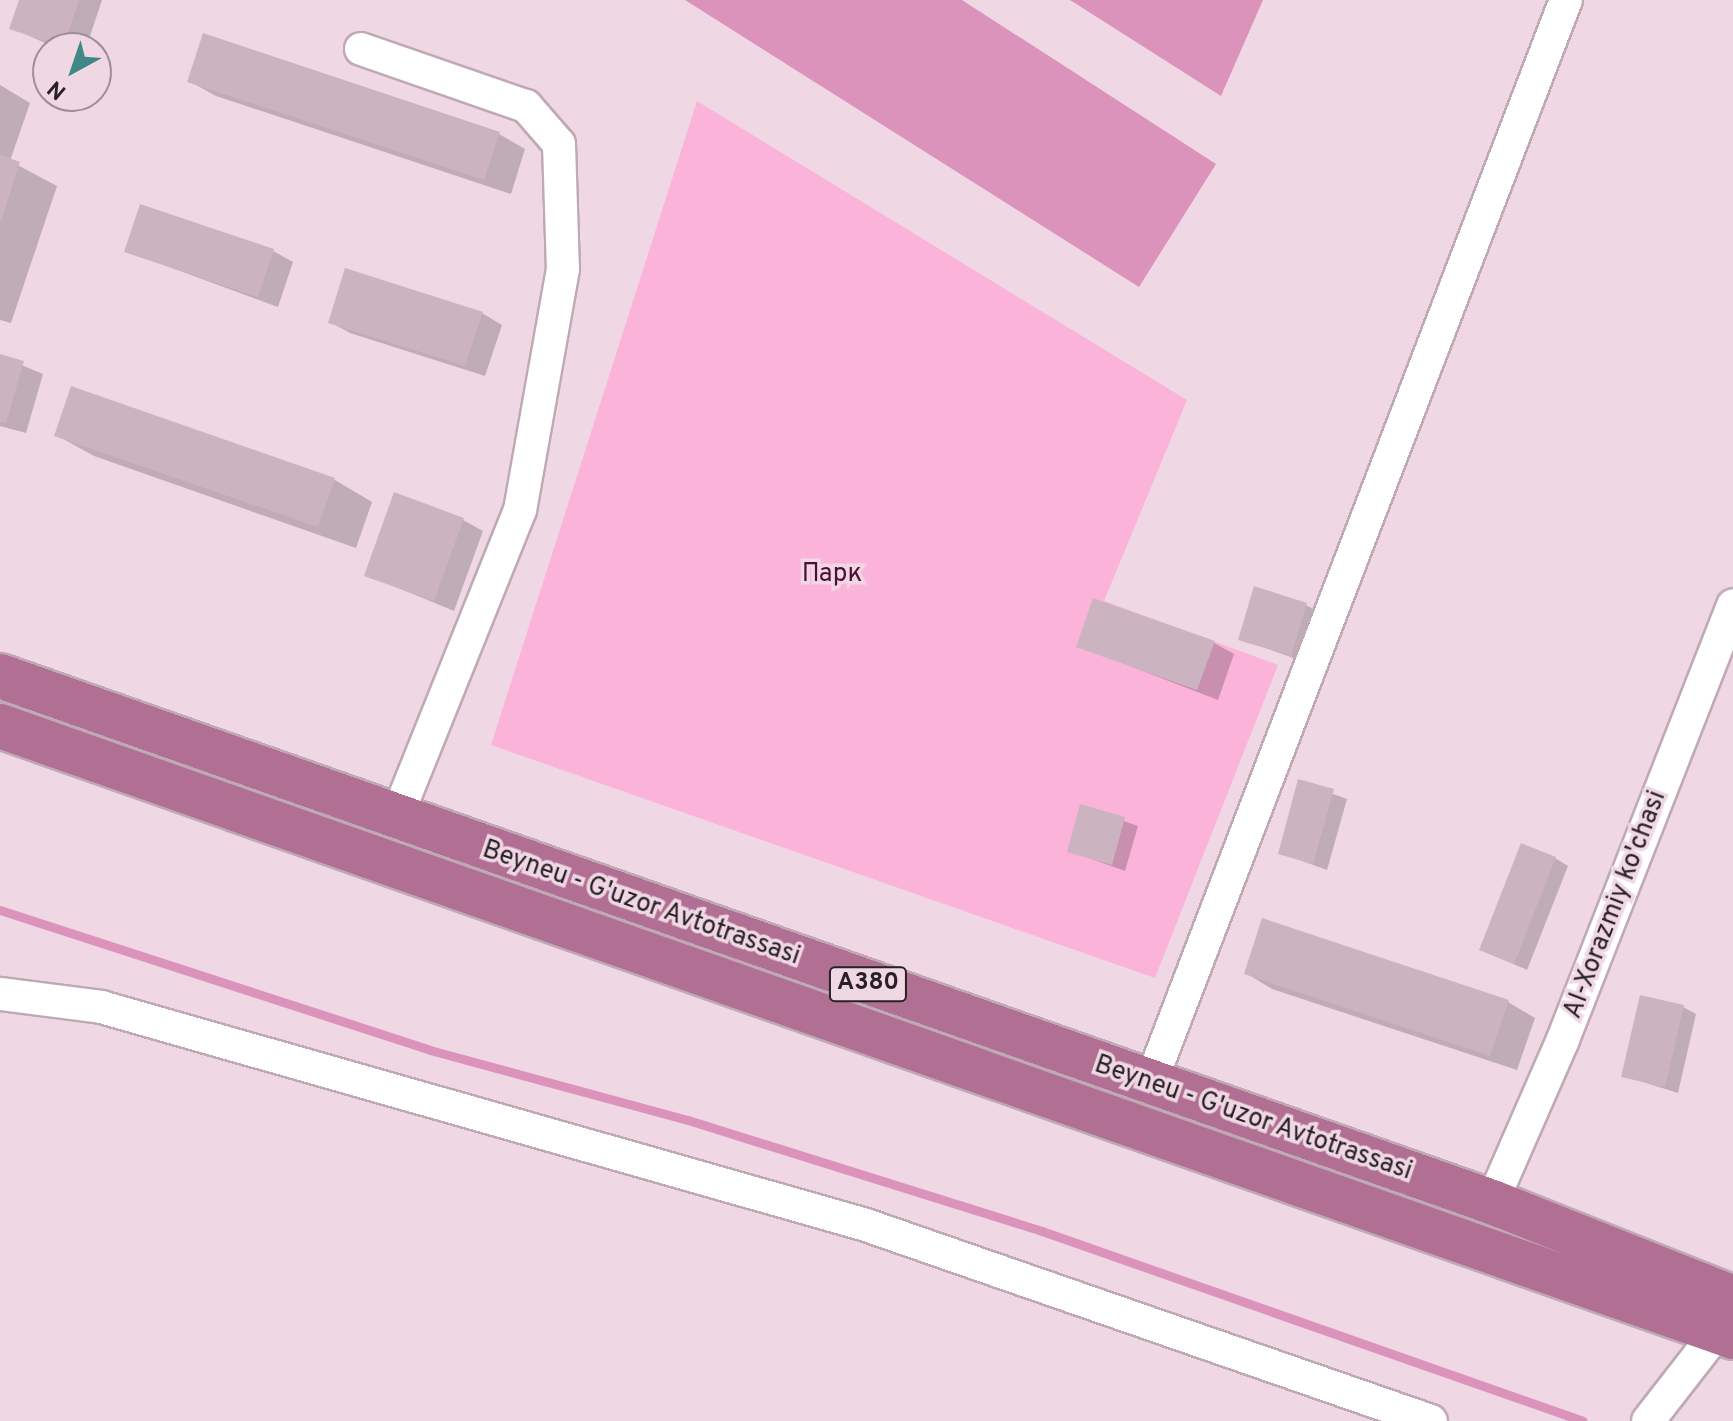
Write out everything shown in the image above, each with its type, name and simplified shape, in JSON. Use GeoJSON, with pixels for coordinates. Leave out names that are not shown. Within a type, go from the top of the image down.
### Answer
{"type":"FeatureCollection","features":[{"type":"Feature","properties":{"kind":"highway","name":"Beyneu - G'uzor Avtotrassasi"},"geometry":{"type":"LineString","coordinates":[[0,676],[1150,1084],[1492,1202],[1728,1322]]}},
{"type":"Feature","properties":{"kind":"highway","name":"Beyneu - G'uzor Avtotrassasi"},"geometry":{"type":"LineString","coordinates":[[0,726],[1728,1322]]}},
{"type":"Feature","properties":{"kind":"street"},"geometry":{"type":"LineString","coordinates":[[1150,1084],[1566,0]]}},
{"type":"Feature","properties":{"kind":"street"},"geometry":{"type":"LineString","coordinates":[[361,49],[526,106],[559,144],[563,269],[520,510],[396,818]]}},
{"type":"Feature","properties":{"kind":"street","name":"Al-Xorazmiy ko'chasi"},"geometry":{"type":"LineString","coordinates":[[1492,1202],[1562,1042],[1730,619]]}},
{"type":"Feature","properties":{"kind":"street"},"geometry":{"type":"LineString","coordinates":[[0,994],[101,1007],[863,1224],[1431,1421]]}},
{"type":"Feature","properties":{"kind":"street"},"geometry":{"type":"LineString","coordinates":[[1657,1409],[1728,1322]]}},
{"type":"Feature","properties":{"kind":"green space","name":"Парк"},"geometry":{"type":"Polygon","coordinates":[[[697,101],[1187,400],[1104,601],[1278,665],[1155,978],[491,745],[697,101]]]}},
{"type":"Feature","properties":{"kind":"shaded area"},"geometry":{"type":"Polygon","coordinates":[[[685,0],[962,0],[1216,164],[1139,287],[685,0]]]}},
{"type":"Feature","properties":{"kind":"shaded area"},"geometry":{"type":"Polygon","coordinates":[[[1070,0],[1263,0],[1221,96],[1070,0]]]}},
{"type":"Feature","properties":{"kind":"building"},"geometry":{"type":"Polygon","coordinates":[[[19,0],[79,0],[68,32],[32,32],[32,37],[9,29],[19,0]]]}},
{"type":"Feature","properties":{"kind":"building"},"geometry":{"type":"Polygon","coordinates":[[[203,33],[500,132],[484,180],[187,82],[203,33]]]}},
{"type":"Feature","properties":{"kind":"building"},"geometry":{"type":"Polygon","coordinates":[[[0,155],[20,162],[1,221],[0,221],[0,155]]]}},
{"type":"Feature","properties":{"kind":"building"},"geometry":{"type":"Polygon","coordinates":[[[140,204],[274,249],[258,297],[124,252],[140,204]]]}},
{"type":"Feature","properties":{"kind":"building"},"geometry":{"type":"Polygon","coordinates":[[[345,268],[483,312],[465,366],[328,323],[345,268]]]}},
{"type":"Feature","properties":{"kind":"building"},"geometry":{"type":"Polygon","coordinates":[[[0,354],[24,361],[6,423],[0,422],[0,354]]]}},
{"type":"Feature","properties":{"kind":"building"},"geometry":{"type":"Polygon","coordinates":[[[71,386],[335,478],[318,527],[54,436],[71,386]]]}},
{"type":"Feature","properties":{"kind":"building"},"geometry":{"type":"Polygon","coordinates":[[[394,492],[464,518],[434,601],[364,576],[394,492]]]}},
{"type":"Feature","properties":{"kind":"building"},"geometry":{"type":"Polygon","coordinates":[[[1254,586],[1307,603],[1291,656],[1238,640],[1254,586]]]}},
{"type":"Feature","properties":{"kind":"building"},"geometry":{"type":"Polygon","coordinates":[[[1093,598],[1215,641],[1197,690],[1076,647],[1093,598]]]}},
{"type":"Feature","properties":{"kind":"building"},"geometry":{"type":"Polygon","coordinates":[[[1298,779],[1334,789],[1313,864],[1278,854],[1298,779]]]}},
{"type":"Feature","properties":{"kind":"building"},"geometry":{"type":"Polygon","coordinates":[[[1080,804],[1125,817],[1112,865],[1067,852],[1080,804]]]}},
{"type":"Feature","properties":{"kind":"building"},"geometry":{"type":"Polygon","coordinates":[[[1521,843],[1556,857],[1514,964],[1479,950],[1521,843]]]}},
{"type":"Feature","properties":{"kind":"building"},"geometry":{"type":"Polygon","coordinates":[[[1262,918],[1509,1000],[1490,1056],[1244,974],[1262,918]]]}},
{"type":"Feature","properties":{"kind":"building"},"geometry":{"type":"Polygon","coordinates":[[[1640,995],[1684,1005],[1665,1087],[1621,1077],[1640,995]]]}},
{"type":"Feature","properties":{"kind":"waterway"},"geometry":{"type":"LineString","coordinates":[[0,910],[430,1050],[688,1120],[1042,1231],[1583,1421]]}}]}
